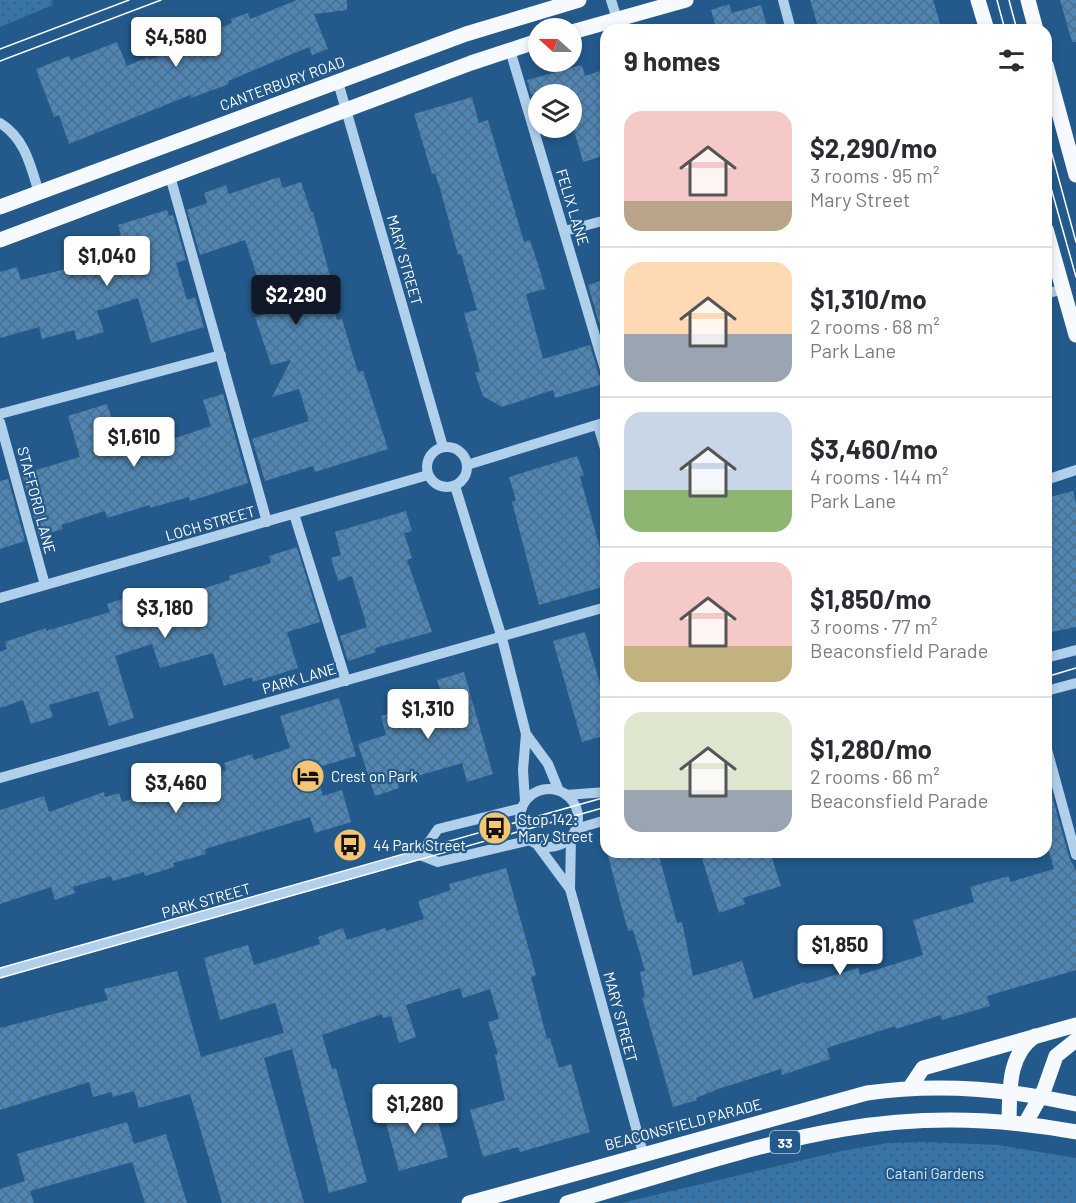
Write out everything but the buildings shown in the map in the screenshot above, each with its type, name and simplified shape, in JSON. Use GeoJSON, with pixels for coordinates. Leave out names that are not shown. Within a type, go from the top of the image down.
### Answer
{"type":"FeatureCollection","features":[{"type":"Feature","properties":{"kind":"main road","name":"CANTERBURY ROAD"},"geometry":{"type":"LineString","coordinates":[[0,207],[466,34],[579,0]]}},
{"type":"Feature","properties":{"kind":"main road"},"geometry":{"type":"LineString","coordinates":[[582,29],[686,0]]}},
{"type":"Feature","properties":{"kind":"main road"},"geometry":{"type":"LineString","coordinates":[[978,0],[985,24]]}},
{"type":"Feature","properties":{"kind":"main road"},"geometry":{"type":"LineString","coordinates":[[1028,0],[1034,24]]}},
{"type":"Feature","properties":{"kind":"main road"},"geometry":{"type":"LineString","coordinates":[[0,240],[528,44]]}},
{"type":"Feature","properties":{"kind":"main road"},"geometry":{"type":"LineString","coordinates":[[1052,87],[1076,175]]}},
{"type":"Feature","properties":{"kind":"main road"},"geometry":{"type":"LineString","coordinates":[[1052,250],[1076,335]]}},
{"type":"Feature","properties":{"kind":"main road"},"geometry":{"type":"LineString","coordinates":[[909,1089],[923,1068],[1076,1025]]}},
{"type":"Feature","properties":{"kind":"main road"},"geometry":{"type":"LineString","coordinates":[[1009,1122],[1011,1078],[1018,1055],[1025,1045],[1038,1035]]}},
{"type":"Feature","properties":{"kind":"main road"},"geometry":{"type":"LineString","coordinates":[[1025,1124],[1040,1097],[1056,1056],[1076,1040]]}},
{"type":"Feature","properties":{"kind":"main road","name":"BEACONSFIELD PARADE"},"geometry":{"type":"LineString","coordinates":[[469,1203],[851,1096],[909,1089],[1010,1093],[1076,1104]]}},
{"type":"Feature","properties":{"kind":"main road","name":"33"},"geometry":{"type":"LineString","coordinates":[[567,1203],[772,1145],[843,1129],[915,1122],[1009,1122],[1076,1132]]}},
{"type":"Feature","properties":{"kind":"street"},"geometry":{"type":"LineString","coordinates":[[611,0],[617,19]]}},
{"type":"Feature","properties":{"kind":"street"},"geometry":{"type":"LineString","coordinates":[[783,0],[789,24]]}},
{"type":"Feature","properties":{"kind":"street","name":"FELIX LANE"},"geometry":{"type":"LineString","coordinates":[[510,50],[600,352]]}},
{"type":"Feature","properties":{"kind":"street","name":"MARY STREET"},"geometry":{"type":"LineString","coordinates":[[338,82],[443,447]]}},
{"type":"Feature","properties":{"kind":"street"},"geometry":{"type":"LineString","coordinates":[[0,123],[18,140],[27,156],[39,193]]}},
{"type":"Feature","properties":{"kind":"street"},"geometry":{"type":"LineString","coordinates":[[170,176],[267,522]]}},
{"type":"Feature","properties":{"kind":"street"},"geometry":{"type":"LineString","coordinates":[[565,231],[600,222]]}},
{"type":"Feature","properties":{"kind":"street"},"geometry":{"type":"LineString","coordinates":[[1052,292],[1063,289]]}},
{"type":"Feature","properties":{"kind":"street"},"geometry":{"type":"LineString","coordinates":[[0,414],[221,355]]}},
{"type":"Feature","properties":{"kind":"street","name":"STAFFORD LANE"},"geometry":{"type":"LineString","coordinates":[[0,422],[4,455],[45,585]]}},
{"type":"Feature","properties":{"kind":"street"},"geometry":{"type":"LineString","coordinates":[[467,465],[600,425]]}},
{"type":"Feature","properties":{"kind":"street"},"geometry":{"type":"LineString","coordinates":[[443,447],[456,449],[462,453],[467,465],[465,478],[455,486],[442,487],[428,475],[427,464],[430,455],[443,447]]}},
{"type":"Feature","properties":{"kind":"street"},"geometry":{"type":"LineString","coordinates":[[1052,478],[1076,470]]}},
{"type":"Feature","properties":{"kind":"street","name":"LOCH STREET"},"geometry":{"type":"LineString","coordinates":[[0,598],[428,475]]}},
{"type":"Feature","properties":{"kind":"street"},"geometry":{"type":"LineString","coordinates":[[455,486],[502,638],[526,734],[523,770],[524,805],[521,826],[533,842],[554,846],[573,833],[600,822]]}},
{"type":"Feature","properties":{"kind":"street"},"geometry":{"type":"LineString","coordinates":[[294,514],[345,681]]}},
{"type":"Feature","properties":{"kind":"street","name":"PARK LANE"},"geometry":{"type":"LineString","coordinates":[[0,778],[600,609]]}},
{"type":"Feature","properties":{"kind":"street"},"geometry":{"type":"LineString","coordinates":[[1052,656],[1076,650]]}},
{"type":"Feature","properties":{"kind":"street"},"geometry":{"type":"LineString","coordinates":[[1052,689],[1076,683]]}},
{"type":"Feature","properties":{"kind":"street"},"geometry":{"type":"LineString","coordinates":[[526,734],[548,764],[562,793],[577,812],[573,833]]}},
{"type":"Feature","properties":{"kind":"street"},"geometry":{"type":"LineString","coordinates":[[1052,768],[1076,855]]}},
{"type":"Feature","properties":{"kind":"street"},"geometry":{"type":"LineString","coordinates":[[420,855],[438,829],[524,805],[540,790],[562,793],[600,792]]}},
{"type":"Feature","properties":{"kind":"street","name":"MARY STREET"},"geometry":{"type":"LineString","coordinates":[[573,833],[570,889],[643,1153]]}},
{"type":"Feature","properties":{"kind":"street","name":"MARY STREET"},"geometry":{"type":"LineString","coordinates":[[533,842],[570,889]]}},
{"type":"Feature","properties":{"kind":"street","name":"PARK STREET"},"geometry":{"type":"LineString","coordinates":[[0,973],[420,855],[438,862],[533,842]]}},
{"type":"Feature","properties":{"kind":"green space"},"geometry":{"type":"Polygon","coordinates":[[[0,0],[52,0],[53,5],[0,27],[0,0]]]}},
{"type":"Feature","properties":{"kind":"green space","name":"Catani Gardens"},"geometry":{"type":"Polygon","coordinates":[[[888,1143],[998,1145],[1076,1158],[1076,1203],[621,1203],[841,1151],[888,1143]]]}},
{"type":"Feature","properties":{"kind":"tram line"},"geometry":{"type":"LineString","coordinates":[[0,49],[129,0]]}},
{"type":"Feature","properties":{"kind":"tram line"},"geometry":{"type":"LineString","coordinates":[[0,61],[161,0]]}},
{"type":"Feature","properties":{"kind":"tram line"},"geometry":{"type":"LineString","coordinates":[[997,0],[1003,24]]}},
{"type":"Feature","properties":{"kind":"tram line"},"geometry":{"type":"LineString","coordinates":[[1009,0],[1015,24]]}},
{"type":"Feature","properties":{"kind":"tram line"},"geometry":{"type":"LineString","coordinates":[[1052,154],[1076,242]]}},
{"type":"Feature","properties":{"kind":"tram line"},"geometry":{"type":"LineString","coordinates":[[1052,191],[1076,277]]}},
{"type":"Feature","properties":{"kind":"tram line"},"geometry":{"type":"LineString","coordinates":[[1052,675],[1076,668]]}},
{"type":"Feature","properties":{"kind":"tram line"},"geometry":{"type":"LineString","coordinates":[[0,968],[600,799]]}},
{"type":"Feature","properties":{"kind":"tram line"},"geometry":{"type":"LineString","coordinates":[[0,978],[600,809]]}},
{"type":"Feature","properties":{"kind":"place","name":"Crest on Park"},"geometry":{"type":"Point","coordinates":[308,776]}},
{"type":"Feature","properties":{"kind":"place","name":"Stop 142: Mary Street"},"geometry":{"type":"Point","coordinates":[495,828]}},
{"type":"Feature","properties":{"kind":"place","name":"44 Park Street"},"geometry":{"type":"Point","coordinates":[350,845]}}]}
